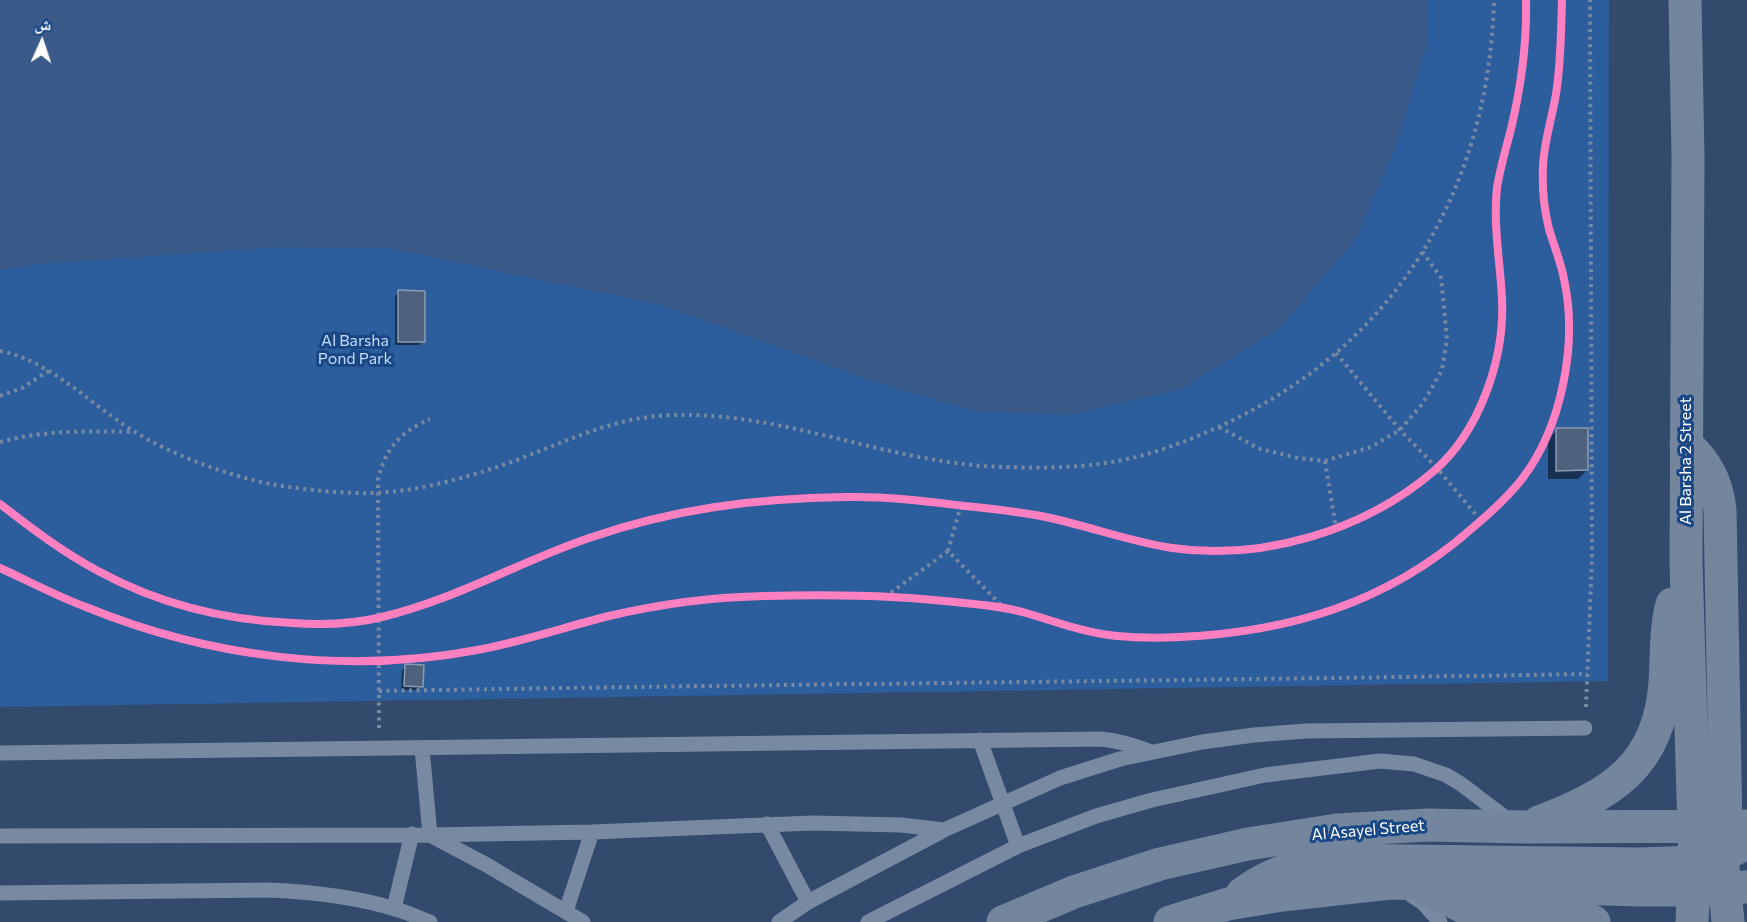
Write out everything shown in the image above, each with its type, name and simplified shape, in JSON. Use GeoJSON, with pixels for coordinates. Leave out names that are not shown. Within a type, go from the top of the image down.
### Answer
{"type":"FeatureCollection","features":[{"type":"Feature","properties":{"kind":"street","name":"Al Barsha 2 Street"},"geometry":{"type":"LineString","coordinates":[[1685,0],[1688,157],[1686,562],[1727,858],[1692,922]]}},
{"type":"Feature","properties":{"kind":"street"},"geometry":{"type":"LineString","coordinates":[[1686,444],[1707,466],[1719,494],[1728,922]]}},
{"type":"Feature","properties":{"kind":"street"},"geometry":{"type":"LineString","coordinates":[[1521,827],[1580,804],[1606,789],[1630,771],[1643,756],[1659,720],[1665,681],[1666,633],[1686,562]]}},
{"type":"Feature","properties":{"kind":"street","name":"Al Asayel Street"},"geometry":{"type":"LineString","coordinates":[[1003,922],[1074,892],[1160,864],[1248,844],[1337,830],[1428,825],[1521,827],[1727,858]]}},
{"type":"Feature","properties":{"kind":"street"},"geometry":{"type":"LineString","coordinates":[[1170,922],[1228,904],[1282,895],[1403,883],[1632,889],[1727,858]]}},
{"type":"Feature","properties":{"kind":"street"},"geometry":{"type":"LineString","coordinates":[[1228,904],[1245,891],[1274,875],[1306,864],[1328,860],[1640,864],[1727,858]]}},
{"type":"Feature","properties":{"kind":"street"},"geometry":{"type":"LineString","coordinates":[[1403,883],[1471,911],[1556,915],[1594,922]]}},
{"type":"Feature","properties":{"kind":"lane"},"geometry":{"type":"LineString","coordinates":[[779,922],[808,902],[944,830],[1070,775],[1120,759],[1243,737],[1306,731],[1585,728]]}},
{"type":"Feature","properties":{"kind":"lane"},"geometry":{"type":"LineString","coordinates":[[0,753],[1101,739],[1118,740],[1151,752]]}},
{"type":"Feature","properties":{"kind":"lane"},"geometry":{"type":"LineString","coordinates":[[980,740],[1018,846]]}},
{"type":"Feature","properties":{"kind":"lane"},"geometry":{"type":"LineString","coordinates":[[422,748],[430,834]]}},
{"type":"Feature","properties":{"kind":"lane"},"geometry":{"type":"LineString","coordinates":[[868,922],[1018,846],[1096,816],[1209,786],[1265,775],[1380,761],[1414,764],[1461,784],[1521,827]]}},
{"type":"Feature","properties":{"kind":"lane"},"geometry":{"type":"LineString","coordinates":[[0,836],[591,832],[766,824],[857,823],[944,830]]}},
{"type":"Feature","properties":{"kind":"lane"},"geometry":{"type":"LineString","coordinates":[[766,824],[808,902]]}},
{"type":"Feature","properties":{"kind":"lane"},"geometry":{"type":"LineString","coordinates":[[566,911],[591,832]]}},
{"type":"Feature","properties":{"kind":"lane"},"geometry":{"type":"LineString","coordinates":[[394,908],[412,834]]}},
{"type":"Feature","properties":{"kind":"lane"},"geometry":{"type":"LineString","coordinates":[[430,834],[583,922]]}},
{"type":"Feature","properties":{"kind":"lane"},"geometry":{"type":"LineString","coordinates":[[1403,883],[1408,892],[1423,903],[1440,922]]}},
{"type":"Feature","properties":{"kind":"lane"},"geometry":{"type":"LineString","coordinates":[[0,893],[269,890],[311,892],[394,908],[430,922]]}},
{"type":"Feature","properties":{"kind":"path"},"geometry":{"type":"LineString","coordinates":[[0,351],[30,361],[48,371],[134,432],[170,450],[220,470],[271,484],[324,492],[377,493],[419,487],[501,465],[610,424],[671,415],[702,415],[762,422],[927,459],[1005,468],[1078,466],[1165,449],[1192,439],[1280,394],[1336,353],[1383,305],[1422,251],[1442,218],[1458,183],[1482,110],[1489,72],[1494,0]]}},
{"type":"Feature","properties":{"kind":"path"},"geometry":{"type":"LineString","coordinates":[[1585,728],[1592,559],[1590,0]]}},
{"type":"Feature","properties":{"kind":"path"},"geometry":{"type":"LineString","coordinates":[[1219,426],[1260,449],[1298,458],[1325,461],[1371,447],[1400,430],[1423,403],[1442,370],[1447,339],[1442,278],[1422,251]]}},
{"type":"Feature","properties":{"kind":"path"},"geometry":{"type":"LineString","coordinates":[[1336,353],[1400,430],[1437,468],[1481,521]]}},
{"type":"Feature","properties":{"kind":"path"},"geometry":{"type":"LineString","coordinates":[[0,396],[22,388],[48,371]]}},
{"type":"Feature","properties":{"kind":"path"},"geometry":{"type":"LineString","coordinates":[[379,749],[378,479],[381,466],[395,442],[405,432],[429,419]]}},
{"type":"Feature","properties":{"kind":"path"},"geometry":{"type":"LineString","coordinates":[[0,442],[43,433],[69,431],[134,432]]}},
{"type":"Feature","properties":{"kind":"path"},"geometry":{"type":"LineString","coordinates":[[1325,461],[1336,528]]}},
{"type":"Feature","properties":{"kind":"path"},"geometry":{"type":"LineString","coordinates":[[885,597],[948,551],[961,505]]}},
{"type":"Feature","properties":{"kind":"path"},"geometry":{"type":"LineString","coordinates":[[1473,527],[1488,514]]}},
{"type":"Feature","properties":{"kind":"path"},"geometry":{"type":"LineString","coordinates":[[948,551],[1004,608]]}},
{"type":"Feature","properties":{"kind":"path"},"geometry":{"type":"LineString","coordinates":[[873,597],[895,597]]}},
{"type":"Feature","properties":{"kind":"path"},"geometry":{"type":"LineString","coordinates":[[994,607],[1014,610]]}},
{"type":"Feature","properties":{"kind":"path"},"geometry":{"type":"LineString","coordinates":[[366,662],[387,661]]}},
{"type":"Feature","properties":{"kind":"path"},"geometry":{"type":"LineString","coordinates":[[379,691],[1587,674]]}},
{"type":"Feature","properties":{"kind":"green space","name":"Al Barsha Pond Park"},"geometry":{"type":"Polygon","coordinates":[[[0,0],[1609,0],[1608,681],[0,707],[0,0]]]}},
{"type":"Feature","properties":{"kind":"shaded area"},"geometry":{"type":"Polygon","coordinates":[[[0,0],[1427,0],[1428,40],[1395,148],[1355,240],[1279,329],[1180,389],[1072,415],[973,411],[875,382],[661,305],[392,249],[278,247],[38,264],[0,270],[0,0]]]}},
{"type":"Feature","properties":{"kind":"building"},"geometry":{"type":"Polygon","coordinates":[[[398,290],[425,291],[425,342],[398,342],[398,290]]]}},
{"type":"Feature","properties":{"kind":"building"},"geometry":{"type":"Polygon","coordinates":[[[1556,428],[1588,428],[1588,470],[1556,471],[1556,428]]]}},
{"type":"Feature","properties":{"kind":"building"},"geometry":{"type":"Polygon","coordinates":[[[405,664],[424,665],[423,687],[404,686],[405,664]]]}},
{"type":"Feature","properties":{"kind":"cycle path"},"geometry":{"type":"LineString","coordinates":[[0,504],[74,557],[146,593],[218,614],[267,621],[314,624],[360,621],[409,610],[563,548],[620,528],[715,507],[779,500],[875,497],[999,510],[1055,519],[1128,539],[1172,548],[1206,551],[1241,550],[1310,537],[1344,525],[1406,492],[1434,471],[1450,455],[1477,415],[1494,369],[1502,321],[1496,229],[1497,188],[1515,113],[1520,81],[1526,0]]}},
{"type":"Feature","properties":{"kind":"cycle path"},"geometry":{"type":"LineString","coordinates":[[0,568],[75,603],[132,624],[180,638],[278,657],[328,661],[378,661],[477,650],[628,612],[725,598],[840,595],[939,600],[1011,609],[1105,635],[1148,638],[1220,634],[1260,628],[1335,609],[1371,595],[1405,577],[1438,555],[1497,506],[1522,479],[1536,458],[1557,410],[1567,357],[1568,304],[1561,266],[1547,221],[1543,166],[1559,71],[1562,0]]}}]}
